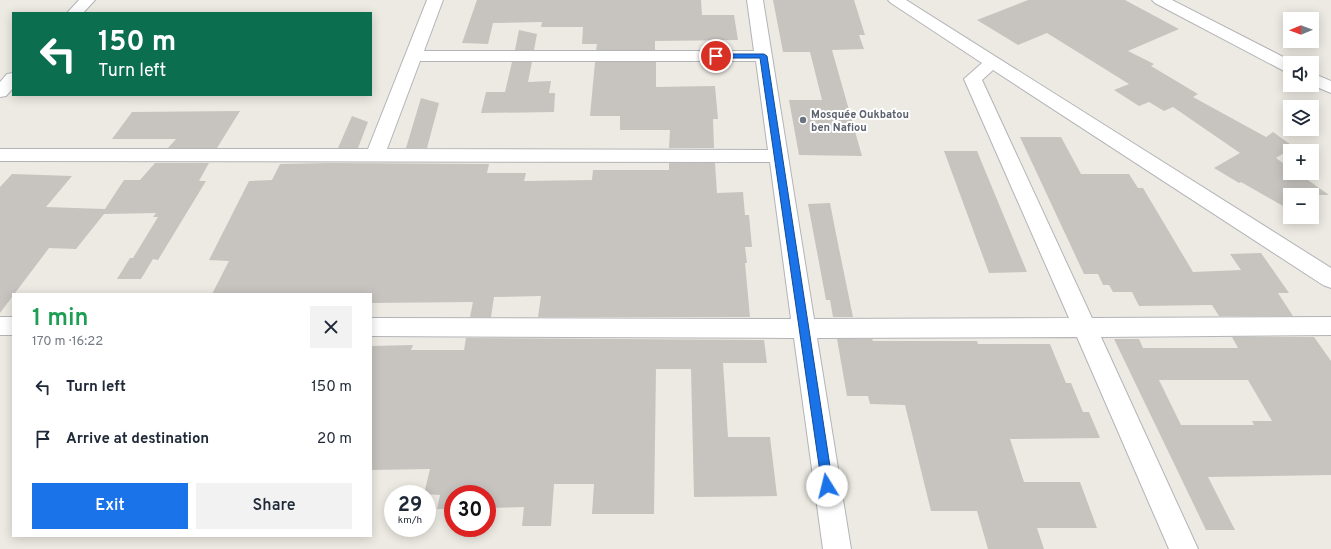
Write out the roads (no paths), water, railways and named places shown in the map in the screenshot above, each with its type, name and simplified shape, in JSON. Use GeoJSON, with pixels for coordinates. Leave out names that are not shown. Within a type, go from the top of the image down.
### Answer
{"type":"FeatureCollection","features":[{"type":"Feature","properties":{"kind":"street"},"geometry":{"type":"LineString","coordinates":[[76,12],[88,0]]}},
{"type":"Feature","properties":{"kind":"street"},"geometry":{"type":"LineString","coordinates":[[375,156],[435,0]]}},
{"type":"Feature","properties":{"kind":"street"},"geometry":{"type":"LineString","coordinates":[[755,0],[837,549]]}},
{"type":"Feature","properties":{"kind":"street"},"geometry":{"type":"LineString","coordinates":[[896,0],[1331,279]]}},
{"type":"Feature","properties":{"kind":"street"},"geometry":{"type":"LineString","coordinates":[[1160,0],[1283,63]]}},
{"type":"Feature","properties":{"kind":"street"},"geometry":{"type":"LineString","coordinates":[[413,56],[764,56]]}},
{"type":"Feature","properties":{"kind":"street"},"geometry":{"type":"LineString","coordinates":[[993,62],[973,79],[1184,549]]}},
{"type":"Feature","properties":{"kind":"street"},"geometry":{"type":"LineString","coordinates":[[0,92],[12,79]]}},
{"type":"Feature","properties":{"kind":"street"},"geometry":{"type":"LineString","coordinates":[[1319,82],[1331,88]]}},
{"type":"Feature","properties":{"kind":"street"},"geometry":{"type":"LineString","coordinates":[[0,155],[778,156]]}},
{"type":"Feature","properties":{"kind":"street"},"geometry":{"type":"LineString","coordinates":[[0,326],[12,326]]}},
{"type":"Feature","properties":{"kind":"street"},"geometry":{"type":"LineString","coordinates":[[372,327],[804,329],[1331,326]]}},
{"type":"Feature","properties":{"kind":"place","name":"Mosquée Oukbatou ben Nafiou"},"geometry":{"type":"Point","coordinates":[803,120]}}]}
